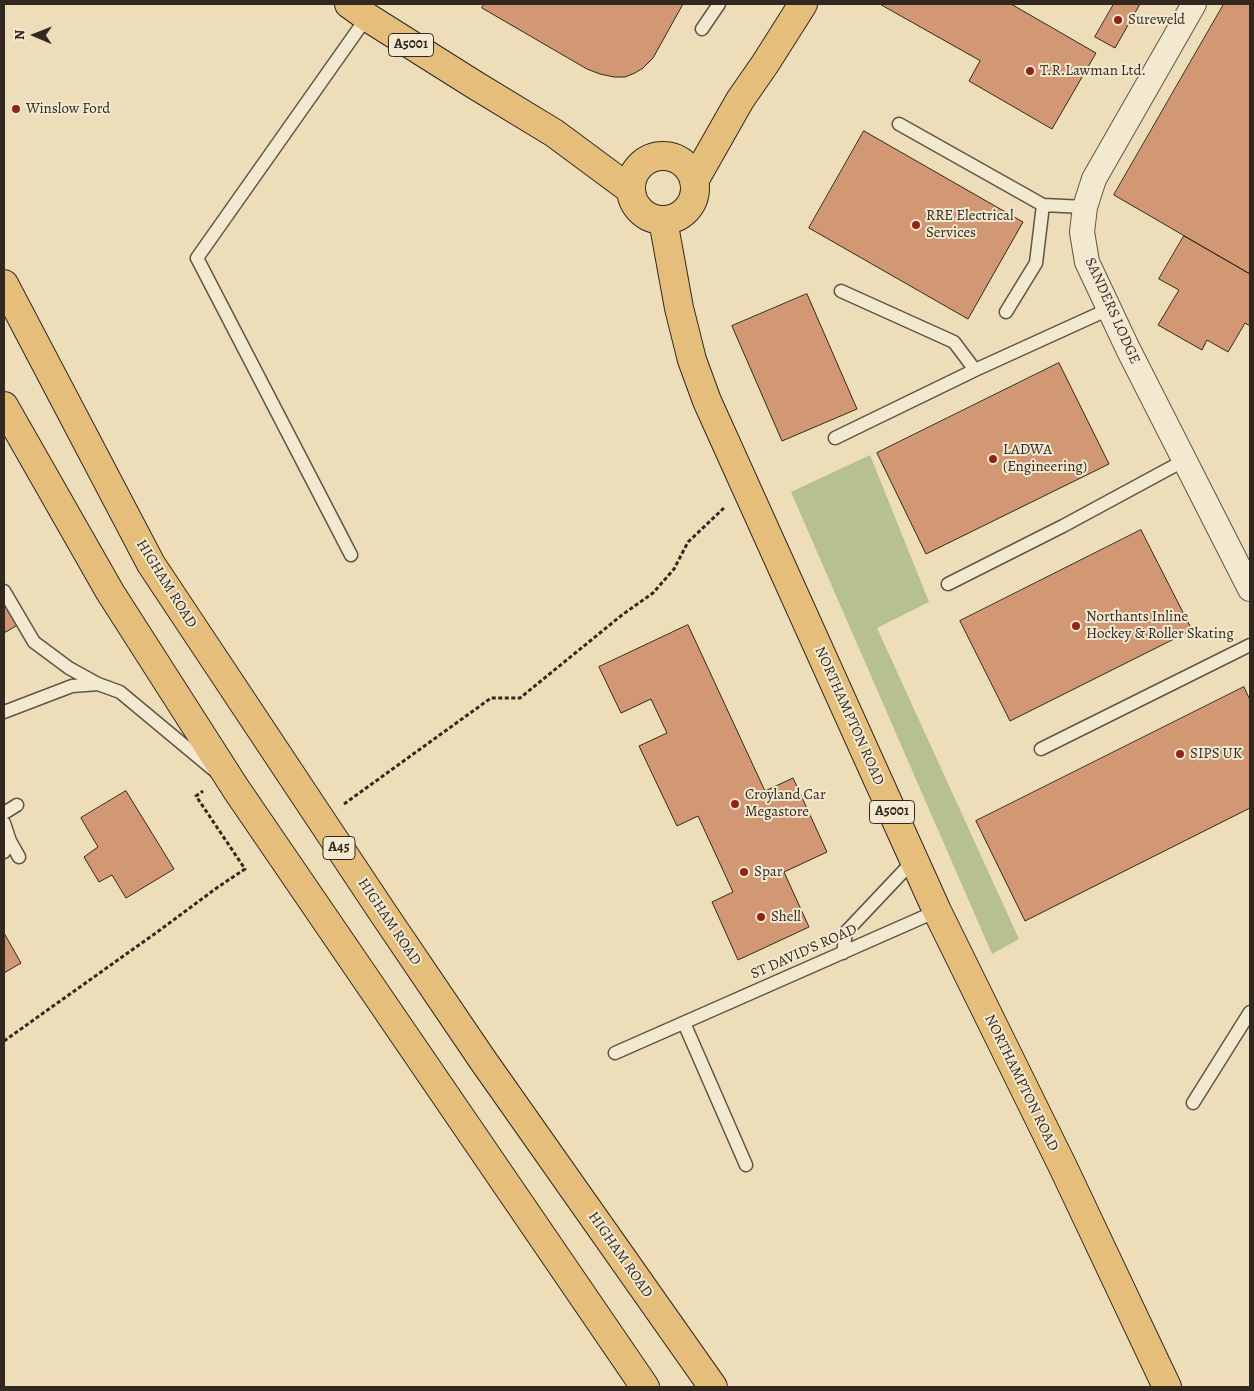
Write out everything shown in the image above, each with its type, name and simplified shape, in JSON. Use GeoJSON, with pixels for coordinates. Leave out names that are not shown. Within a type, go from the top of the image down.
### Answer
{"type":"FeatureCollection","features":[{"type":"Feature","properties":{"kind":"main road"},"geometry":{"type":"LineString","coordinates":[[694,181],[740,100],[803,4]]}},
{"type":"Feature","properties":{"kind":"main road","name":"A5001"},"geometry":{"type":"LineString","coordinates":[[358,11],[474,85],[554,133]]}},
{"type":"Feature","properties":{"kind":"main road"},"geometry":{"type":"LineString","coordinates":[[676,158],[740,100]]}},
{"type":"Feature","properties":{"kind":"main road"},"geometry":{"type":"LineString","coordinates":[[554,133],[641,165]]}},
{"type":"Feature","properties":{"kind":"main road"},"geometry":{"type":"LineString","coordinates":[[554,133],[631,190]]}},
{"type":"Feature","properties":{"kind":"main road"},"geometry":{"type":"LineString","coordinates":[[665,156],[676,158],[682,162],[690,170],[694,181],[695,192],[687,210],[678,217],[663,220],[652,218],[642,211],[634,202],[631,190],[633,179],[641,165],[650,159],[665,156]]}},
{"type":"Feature","properties":{"kind":"main road","name":"NORTHAMPTON ROAD"},"geometry":{"type":"LineString","coordinates":[[663,220],[678,308],[692,360],[707,401],[937,911],[1167,1387]]}},
{"type":"Feature","properties":{"kind":"main road","name":"HIGHAM ROAD"},"geometry":{"type":"LineString","coordinates":[[4,284],[151,564],[321,821],[482,1059],[713,1387]]}},
{"type":"Feature","properties":{"kind":"main road"},"geometry":{"type":"LineString","coordinates":[[4,406],[110,592],[229,784],[645,1387]]}},
{"type":"Feature","properties":{"kind":"street","name":"SANDERS LODGE"},"geometry":{"type":"LineString","coordinates":[[1194,4],[1094,179],[1085,207],[1082,232],[1087,262],[1109,309],[1250,589]]}},
{"type":"Feature","properties":{"kind":"lane"},"geometry":{"type":"LineString","coordinates":[[702,29],[719,4]]}},
{"type":"Feature","properties":{"kind":"lane"},"geometry":{"type":"LineString","coordinates":[[351,555],[197,258],[358,11]]}},
{"type":"Feature","properties":{"kind":"lane"},"geometry":{"type":"LineString","coordinates":[[898,124],[1043,205],[1085,207]]}},
{"type":"Feature","properties":{"kind":"lane"},"geometry":{"type":"LineString","coordinates":[[1006,312],[1036,263],[1043,205]]}},
{"type":"Feature","properties":{"kind":"lane"},"geometry":{"type":"LineString","coordinates":[[841,291],[954,342],[976,370]]}},
{"type":"Feature","properties":{"kind":"lane"},"geometry":{"type":"LineString","coordinates":[[835,438],[1109,309]]}},
{"type":"Feature","properties":{"kind":"lane"},"geometry":{"type":"LineString","coordinates":[[948,584],[1185,460]]}},
{"type":"Feature","properties":{"kind":"lane"},"geometry":{"type":"LineString","coordinates":[[4,592],[34,642],[68,668],[98,684],[120,692],[229,784]]}},
{"type":"Feature","properties":{"kind":"lane"},"geometry":{"type":"LineString","coordinates":[[1041,750],[1250,645]]}},
{"type":"Feature","properties":{"kind":"lane"},"geometry":{"type":"LineString","coordinates":[[4,712],[72,686],[98,684]]}},
{"type":"Feature","properties":{"kind":"lane"},"geometry":{"type":"LineString","coordinates":[[4,813],[17,805]]}},
{"type":"Feature","properties":{"kind":"lane"},"geometry":{"type":"LineString","coordinates":[[4,823],[7,847],[19,857]]}},
{"type":"Feature","properties":{"kind":"lane"},"geometry":{"type":"LineString","coordinates":[[843,953],[846,932],[914,860]]}},
{"type":"Feature","properties":{"kind":"lane","name":"ST DAVID'S ROAD"},"geometry":{"type":"LineString","coordinates":[[615,1053],[937,911]]}},
{"type":"Feature","properties":{"kind":"lane"},"geometry":{"type":"LineString","coordinates":[[1193,1103],[1250,1012]]}},
{"type":"Feature","properties":{"kind":"lane"},"geometry":{"type":"LineString","coordinates":[[684,1023],[746,1165]]}},
{"type":"Feature","properties":{"kind":"path"},"geometry":{"type":"LineString","coordinates":[[321,821],[491,698],[520,698],[622,615],[653,593],[674,569],[688,542],[745,487]]}},
{"type":"Feature","properties":{"kind":"path"},"geometry":{"type":"LineString","coordinates":[[4,1041],[244,869],[196,796],[229,784]]}},
{"type":"Feature","properties":{"kind":"green space"},"geometry":{"type":"Polygon","coordinates":[[[870,455],[929,602],[877,628],[1019,939],[992,954],[791,492],[870,455]]]}},
{"type":"Feature","properties":{"kind":"building"},"geometry":{"type":"Polygon","coordinates":[[[484,4],[683,4],[653,58],[635,73],[625,77],[614,77],[587,69],[482,8],[484,4]]]}},
{"type":"Feature","properties":{"kind":"building","name":"T.R.Lawman Ltd."},"geometry":{"type":"Polygon","coordinates":[[[880,4],[1011,4],[1096,53],[1052,129],[969,81],[980,61],[880,4]]]}},
{"type":"Feature","properties":{"kind":"building","name":"Sureweld"},"geometry":{"type":"Polygon","coordinates":[[[1114,4],[1140,4],[1115,48],[1095,37],[1114,4]]]}},
{"type":"Feature","properties":{"kind":"building"},"geometry":{"type":"Polygon","coordinates":[[[1224,4],[1250,4],[1250,274],[1114,195],[1224,4]]]}},
{"type":"Feature","properties":{"kind":"building","name":"RRE Electrical Services"},"geometry":{"type":"Polygon","coordinates":[[[864,131],[1023,222],[968,319],[809,228],[864,131]]]}},
{"type":"Feature","properties":{"kind":"building"},"geometry":{"type":"Polygon","coordinates":[[[1184,236],[1250,274],[1250,326],[1245,323],[1228,352],[1207,340],[1202,350],[1158,325],[1179,290],[1159,279],[1184,236]]]}},
{"type":"Feature","properties":{"kind":"building"},"geometry":{"type":"Polygon","coordinates":[[[807,294],[857,409],[782,441],[732,326],[807,294]]]}},
{"type":"Feature","properties":{"kind":"building","name":"LADWA (Engineering)"},"geometry":{"type":"Polygon","coordinates":[[[1059,363],[1109,464],[926,554],[877,453],[1059,363]]]}},
{"type":"Feature","properties":{"kind":"building","name":"Northants Inline Hockey & Roller Skating"},"geometry":{"type":"Polygon","coordinates":[[[1141,530],[1192,630],[1010,721],[960,621],[1141,530]]]}},
{"type":"Feature","properties":{"kind":"building"},"geometry":{"type":"Polygon","coordinates":[[[4,594],[21,623],[4,633],[4,594]]]}},
{"type":"Feature","properties":{"kind":"building","name":"Croyland Car Megastore"},"geometry":{"type":"Polygon","coordinates":[[[688,625],[765,791],[793,778],[827,852],[784,872],[809,927],[738,960],[712,902],[733,892],[698,816],[677,826],[639,746],[667,733],[651,699],[621,713],[599,667],[688,625]]]}},
{"type":"Feature","properties":{"kind":"building","name":"SIPS UK"},"geometry":{"type":"Polygon","coordinates":[[[1244,687],[1250,700],[1250,808],[1025,921],[976,821],[1244,687]]]}},
{"type":"Feature","properties":{"kind":"building"},"geometry":{"type":"Polygon","coordinates":[[[126,791],[174,869],[126,898],[112,875],[99,882],[84,857],[98,847],[81,818],[126,791]]]}},
{"type":"Feature","properties":{"kind":"building"},"geometry":{"type":"Polygon","coordinates":[[[4,933],[21,963],[4,973],[4,933]]]}},
{"type":"Feature","properties":{"kind":"place","name":"Sureweld"},"geometry":{"type":"Point","coordinates":[1118,20]}},
{"type":"Feature","properties":{"kind":"place","name":"T.R.Lawman Ltd."},"geometry":{"type":"Point","coordinates":[1030,71]}},
{"type":"Feature","properties":{"kind":"place","name":"Winslow Ford"},"geometry":{"type":"Point","coordinates":[16,109]}},
{"type":"Feature","properties":{"kind":"place","name":"RRE Electrical Services"},"geometry":{"type":"Point","coordinates":[916,225]}},
{"type":"Feature","properties":{"kind":"place","name":"LADWA (Engineering)"},"geometry":{"type":"Point","coordinates":[993,459]}},
{"type":"Feature","properties":{"kind":"place","name":"Northants Inline Hockey & Roller Skating"},"geometry":{"type":"Point","coordinates":[1076,626]}},
{"type":"Feature","properties":{"kind":"place","name":"SIPS UK"},"geometry":{"type":"Point","coordinates":[1180,754]}},
{"type":"Feature","properties":{"kind":"place","name":"Croyland Car Megastore"},"geometry":{"type":"Point","coordinates":[735,804]}},
{"type":"Feature","properties":{"kind":"place","name":"Spar"},"geometry":{"type":"Point","coordinates":[744,872]}},
{"type":"Feature","properties":{"kind":"place","name":"Shell"},"geometry":{"type":"Point","coordinates":[761,917]}}]}
